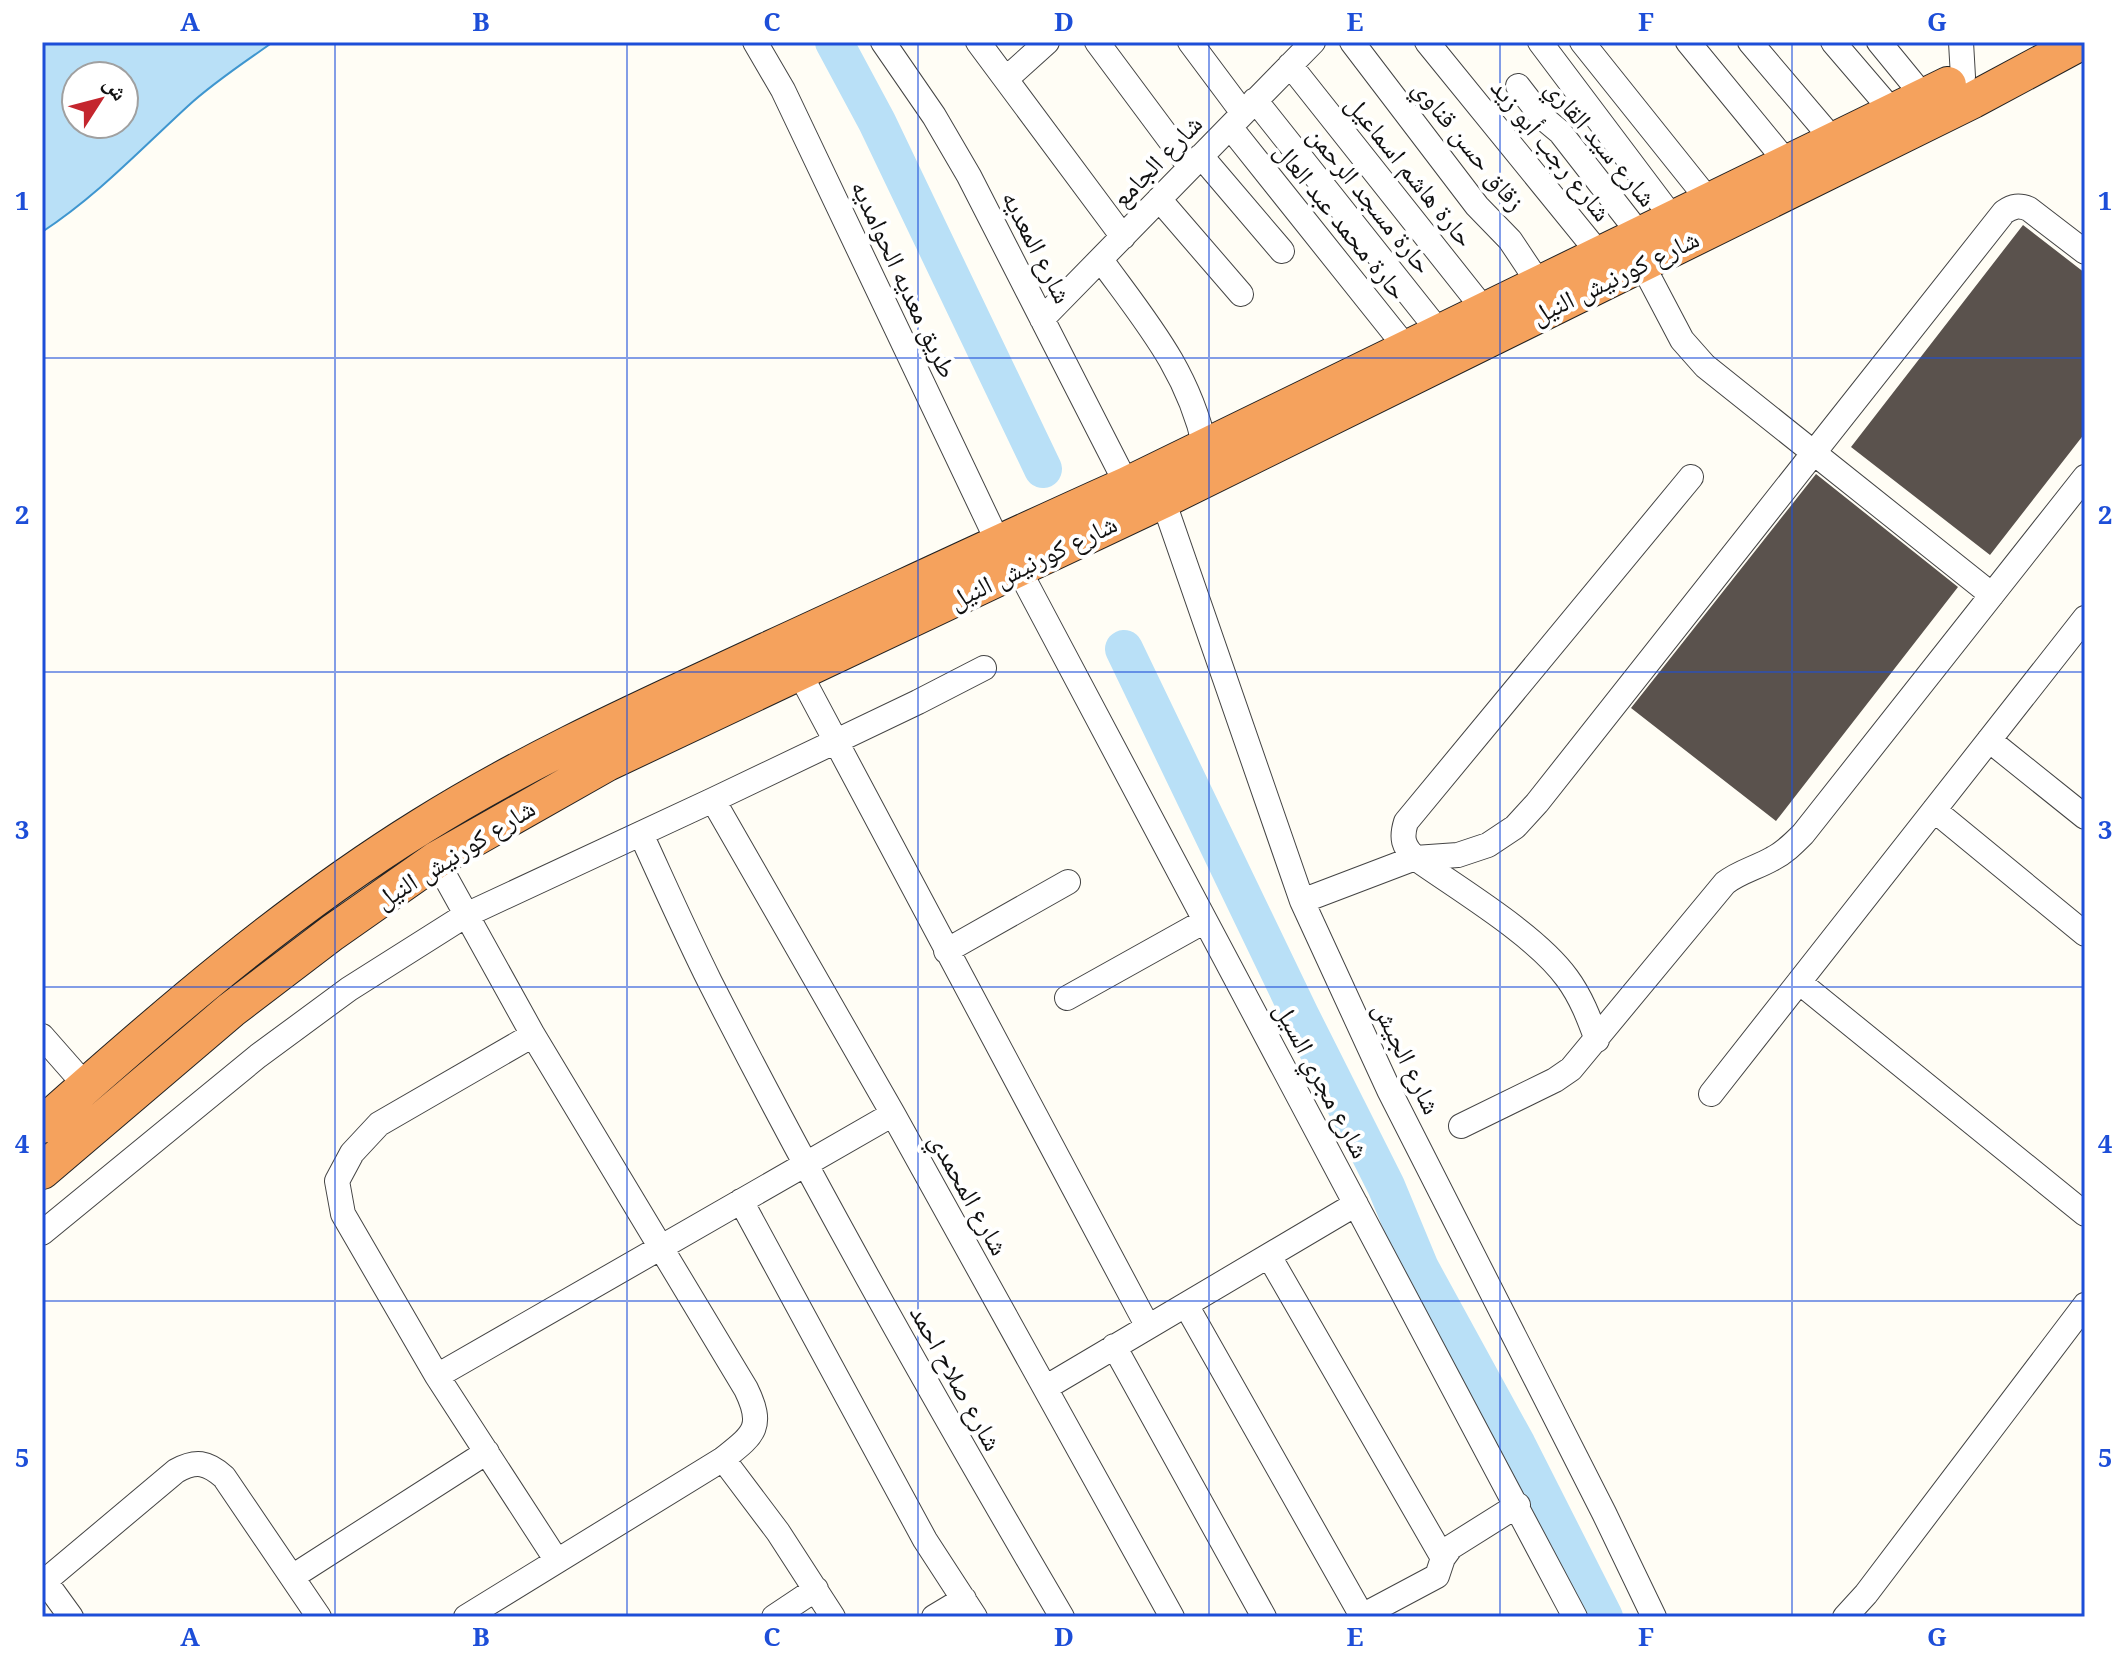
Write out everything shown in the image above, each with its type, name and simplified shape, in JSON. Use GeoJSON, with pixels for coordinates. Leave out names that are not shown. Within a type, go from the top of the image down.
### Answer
{"type":"FeatureCollection","features":[{"type":"Feature","properties":{"kind":"highway","name":"شارع كورنيش النيل"},"geometry":{"type":"LineString","coordinates":[[42,1171],[281,971],[436,860],[607,763],[800,674],[1127,485],[1601,256],[1642,250],[1674,220],[2032,42]]}},
{"type":"Feature","properties":{"kind":"highway","name":"شارع كورنيش النيل"},"geometry":{"type":"LineString","coordinates":[[42,1125],[125,1050],[259,941],[418,828],[555,749],[1008,556],[1163,500],[1642,250],[1973,100],[2081,42]]}},
{"type":"Feature","properties":{"kind":"highway"},"geometry":{"type":"LineString","coordinates":[[86,1086],[109,1114]]}},
{"type":"Feature","properties":{"kind":"street","name":"طريق معديه الحوامديه"},"geometry":{"type":"LineString","coordinates":[[755,42],[783,90],[1008,556]]}},
{"type":"Feature","properties":{"kind":"street","name":"شارع المعديه"},"geometry":{"type":"LineString","coordinates":[[883,42],[934,116],[969,176],[1127,485]]}},
{"type":"Feature","properties":{"kind":"street"},"geometry":{"type":"LineString","coordinates":[[978,42],[1123,237]]}},
{"type":"Feature","properties":{"kind":"street"},"geometry":{"type":"LineString","coordinates":[[1006,79],[1047,42]]}},
{"type":"Feature","properties":{"kind":"street"},"geometry":{"type":"LineString","coordinates":[[1097,42],[1195,162],[1282,251]]}},
{"type":"Feature","properties":{"kind":"street"},"geometry":{"type":"LineString","coordinates":[[1190,42],[1243,114]]}},
{"type":"Feature","properties":{"kind":"street","name":"زقاق حسن قناوي"},"geometry":{"type":"LineString","coordinates":[[1352,42],[1477,206],[1510,240],[1540,285]]}},
{"type":"Feature","properties":{"kind":"street","name":"شارع رجب أبو زيد"},"geometry":{"type":"LineString","coordinates":[[1427,42],[1601,256]]}},
{"type":"Feature","properties":{"kind":"street"},"geometry":{"type":"LineString","coordinates":[[1540,42],[1674,220]]}},
{"type":"Feature","properties":{"kind":"street"},"geometry":{"type":"LineString","coordinates":[[1582,42],[1710,202]]}},
{"type":"Feature","properties":{"kind":"street"},"geometry":{"type":"LineString","coordinates":[[1688,42],[1788,164]]}},
{"type":"Feature","properties":{"kind":"street"},"geometry":{"type":"LineString","coordinates":[[1750,42],[1834,141]]}},
{"type":"Feature","properties":{"kind":"street"},"geometry":{"type":"LineString","coordinates":[[1833,42],[1908,104]]}},
{"type":"Feature","properties":{"kind":"street"},"geometry":{"type":"LineString","coordinates":[[1879,42],[1908,104]]}},
{"type":"Feature","properties":{"kind":"street"},"geometry":{"type":"LineString","coordinates":[[1961,42],[1963,77]]}},
{"type":"Feature","properties":{"kind":"street","name":"شارع الجامع"},"geometry":{"type":"LineString","coordinates":[[1042,319],[1308,44]]}},
{"type":"Feature","properties":{"kind":"street","name":"حارة هاشم اسماعيل"},"geometry":{"type":"LineString","coordinates":[[1290,65],[1486,312]]}},
{"type":"Feature","properties":{"kind":"street","name":"شارع سيد القاري"},"geometry":{"type":"LineString","coordinates":[[1518,86],[1542,117],[1560,132],[1642,250],[1673,325],[1693,353],[1992,595]]}},
{"type":"Feature","properties":{"kind":"street","name":"حارة مسجد الرحمن"},"geometry":{"type":"LineString","coordinates":[[1243,114],[1441,334]]}},
{"type":"Feature","properties":{"kind":"street","name":"حارة محمد عبد العال"},"geometry":{"type":"LineString","coordinates":[[1243,114],[1408,350]]}},
{"type":"Feature","properties":{"kind":"street"},"geometry":{"type":"LineString","coordinates":[[1159,199],[1241,294]]}},
{"type":"Feature","properties":{"kind":"street"},"geometry":{"type":"LineString","coordinates":[[1302,901],[1415,858],[1458,855],[1488,845],[1515,827],[1815,454],[2004,212],[2012,207],[2029,209],[2085,252]]}},
{"type":"Feature","properties":{"kind":"street"},"geometry":{"type":"LineString","coordinates":[[1101,260],[1178,369],[1199,420],[1205,447]]}},
{"type":"Feature","properties":{"kind":"street"},"geometry":{"type":"LineString","coordinates":[[1597,1040],[1585,1007],[1567,977],[1544,952],[1415,858],[1405,848],[1402,835],[1406,822],[1691,477]]}},
{"type":"Feature","properties":{"kind":"street"},"geometry":{"type":"LineString","coordinates":[[1461,1126],[1555,1080],[1571,1069],[1725,883],[1788,849],[1803,834],[2085,477]]}},
{"type":"Feature","properties":{"kind":"street","name":"شارع الجيش"},"geometry":{"type":"LineString","coordinates":[[1163,500],[1302,901],[1389,1090],[1654,1617]]}},
{"type":"Feature","properties":{"kind":"street","name":"شارع مجري السيل"},"geometry":{"type":"LineString","coordinates":[[1008,556],[1518,1505],[1575,1617]]}},
{"type":"Feature","properties":{"kind":"street"},"geometry":{"type":"LineString","coordinates":[[1711,1094],[2085,618]]}},
{"type":"Feature","properties":{"kind":"street"},"geometry":{"type":"LineString","coordinates":[[42,1233],[258,1056],[349,989],[466,915],[713,800],[984,668]]}},
{"type":"Feature","properties":{"kind":"street"},"geometry":{"type":"LineString","coordinates":[[800,674],[1148,1327]]}},
{"type":"Feature","properties":{"kind":"street"},"geometry":{"type":"LineString","coordinates":[[1989,740],[2085,817]]}},
{"type":"Feature","properties":{"kind":"street","name":"شارع المحمدي"},"geometry":{"type":"LineString","coordinates":[[713,800],[893,1114],[1172,1617]]}},
{"type":"Feature","properties":{"kind":"street"},"geometry":{"type":"LineString","coordinates":[[1934,810],[2085,934]]}},
{"type":"Feature","properties":{"kind":"street","name":"شارع صلاح احمد"},"geometry":{"type":"LineString","coordinates":[[641,834],[709,979],[805,1164],[943,1413],[1062,1617]]}},
{"type":"Feature","properties":{"kind":"street"},"geometry":{"type":"LineString","coordinates":[[436,860],[533,1035],[756,1410],[757,1424],[748,1439],[723,1459],[466,1617]]}},
{"type":"Feature","properties":{"kind":"street"},"geometry":{"type":"LineString","coordinates":[[946,951],[1068,882]]}},
{"type":"Feature","properties":{"kind":"street"},"geometry":{"type":"LineString","coordinates":[[1067,998],[1205,921]]}},
{"type":"Feature","properties":{"kind":"street"},"geometry":{"type":"LineString","coordinates":[[1799,982],[2085,1214]]}},
{"type":"Feature","properties":{"kind":"street"},"geometry":{"type":"LineString","coordinates":[[533,1035],[379,1124],[352,1153],[337,1181],[343,1214],[437,1376],[557,1561]]}},
{"type":"Feature","properties":{"kind":"street"},"geometry":{"type":"LineString","coordinates":[[42,1036],[86,1086]]}},
{"type":"Feature","properties":{"kind":"street"},"geometry":{"type":"LineString","coordinates":[[437,1376],[893,1114]]}},
{"type":"Feature","properties":{"kind":"street"},"geometry":{"type":"LineString","coordinates":[[741,1201],[917,1527],[969,1608],[934,1617]]}},
{"type":"Feature","properties":{"kind":"street"},"geometry":{"type":"LineString","coordinates":[[1045,1388],[1356,1204]]}},
{"type":"Feature","properties":{"kind":"street"},"geometry":{"type":"LineString","coordinates":[[1269,1256],[1443,1558]]}},
{"type":"Feature","properties":{"kind":"street"},"geometry":{"type":"LineString","coordinates":[[1186,1305],[1361,1617],[1437,1576],[1443,1558],[1451,1547],[1518,1505]]}},
{"type":"Feature","properties":{"kind":"street"},"geometry":{"type":"LineString","coordinates":[[1845,1617],[1866,1594],[2085,1305]]}},
{"type":"Feature","properties":{"kind":"street"},"geometry":{"type":"LineString","coordinates":[[1114,1346],[1264,1617]]}},
{"type":"Feature","properties":{"kind":"street"},"geometry":{"type":"LineString","coordinates":[[292,1577],[487,1452]]}},
{"type":"Feature","properties":{"kind":"street"},"geometry":{"type":"LineString","coordinates":[[723,1459],[778,1532],[833,1617]]}},
{"type":"Feature","properties":{"kind":"street"},"geometry":{"type":"LineString","coordinates":[[71,1617],[44,1579],[176,1471],[192,1462],[211,1465],[224,1477],[319,1617]]}},
{"type":"Feature","properties":{"kind":"street"},"geometry":{"type":"LineString","coordinates":[[774,1617],[816,1589]]}},
{"type":"Feature","properties":{"kind":"water"},"geometry":{"type":"Polygon","coordinates":[[[42,42],[273,42],[198,97],[100,188],[42,232],[42,42]]]}},
{"type":"Feature","properties":{"kind":"building"},"geometry":{"type":"Polygon","coordinates":[[[2023,225],[2085,273],[2085,433],[1990,555],[1851,447],[2023,225]]]}},
{"type":"Feature","properties":{"kind":"building"},"geometry":{"type":"Polygon","coordinates":[[[1816,474],[1958,587],[1776,821],[1631,708],[1816,474]]]}},
{"type":"Feature","properties":{"kind":"waterway"},"geometry":{"type":"LineString","coordinates":[[834,42],[877,122],[1043,469]]}},
{"type":"Feature","properties":{"kind":"waterway"},"geometry":{"type":"LineString","coordinates":[[1124,649],[1386,1186],[1420,1268],[1517,1445],[1604,1617]]}}]}
